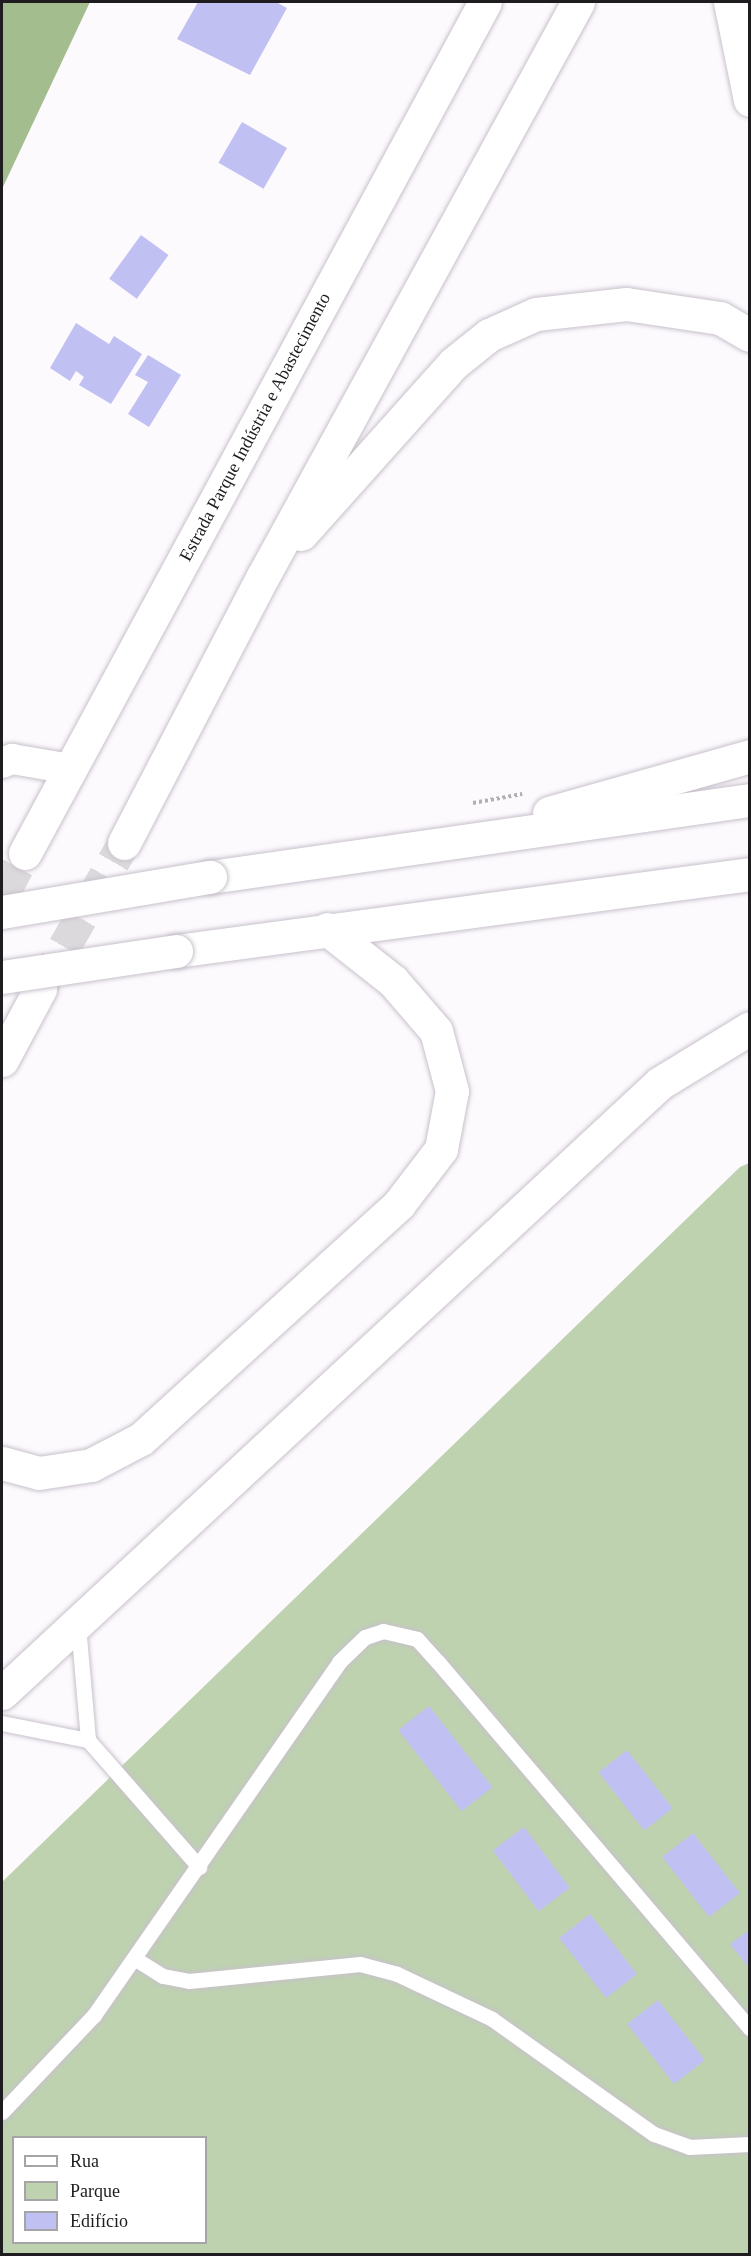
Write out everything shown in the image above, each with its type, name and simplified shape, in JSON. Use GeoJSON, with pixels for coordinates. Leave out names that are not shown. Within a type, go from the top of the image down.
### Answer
{"type":"FeatureCollection","features":[{"type":"Feature","properties":{"kind":"main road","name":"Estrada Parque Indústria e Abastecimento"},"geometry":{"type":"LineString","coordinates":[[25,853],[485,2]]}},
{"type":"Feature","properties":{"kind":"main road"},"geometry":{"type":"LineString","coordinates":[[124,843],[262,578],[578,2]]}},
{"type":"Feature","properties":{"kind":"main road"},"geometry":{"type":"LineString","coordinates":[[730,2],[750,100]]}},
{"type":"Feature","properties":{"kind":"main road"},"geometry":{"type":"LineString","coordinates":[[262,578],[454,363],[489,335],[536,314],[626,304],[720,318],[750,335]]}},
{"type":"Feature","properties":{"kind":"main road"},"geometry":{"type":"LineString","coordinates":[[441,846],[750,756]]}},
{"type":"Feature","properties":{"kind":"main road"},"geometry":{"type":"LineString","coordinates":[[2,912],[210,877],[441,846],[750,800]]}},
{"type":"Feature","properties":{"kind":"main road"},"geometry":{"type":"LineString","coordinates":[[2,977],[327,929],[750,874]]}},
{"type":"Feature","properties":{"kind":"main road"},"geometry":{"type":"LineString","coordinates":[[2,1463],[39,1473],[91,1466],[141,1439],[399,1204],[441,1149],[452,1091],[436,1030],[393,981],[327,929]]}},
{"type":"Feature","properties":{"kind":"main road"},"geometry":{"type":"LineString","coordinates":[[2,1060],[40,989]]}},
{"type":"Feature","properties":{"kind":"main road"},"geometry":{"type":"LineString","coordinates":[[2,1693],[78,1625],[273,1437],[660,1083],[750,1028]]}},
{"type":"Feature","properties":{"kind":"street"},"geometry":{"type":"LineString","coordinates":[[2,763],[12,759],[70,769]]}},
{"type":"Feature","properties":{"kind":"lane"},"geometry":{"type":"LineString","coordinates":[[78,1625],[88,1740],[199,1867]]}},
{"type":"Feature","properties":{"kind":"lane"},"geometry":{"type":"LineString","coordinates":[[2,2112],[94,2015],[199,1867],[339,1662],[365,1638],[398,1631],[417,1639],[438,1662],[750,2028]]}},
{"type":"Feature","properties":{"kind":"lane"},"geometry":{"type":"LineString","coordinates":[[2,1723],[88,1740]]}},
{"type":"Feature","properties":{"kind":"lane"},"geometry":{"type":"LineString","coordinates":[[134,1958],[163,1976],[189,1981],[360,1964],[397,1974],[492,2019],[654,2134],[689,2146],[750,2144]]}},
{"type":"Feature","properties":{"kind":"path"},"geometry":{"type":"LineString","coordinates":[[460,806],[530,792]]}},
{"type":"Feature","properties":{"kind":"green space"},"geometry":{"type":"Polygon","coordinates":[[[2,2],[90,2],[2,189],[2,2]]]}},
{"type":"Feature","properties":{"kind":"green space"},"geometry":{"type":"Polygon","coordinates":[[[749,1163],[749,2254],[2,2254],[2,1882],[740,1167],[749,1163]]]}},
{"type":"Feature","properties":{"kind":"building"},"geometry":{"type":"Polygon","coordinates":[[[198,2],[276,2],[287,8],[250,75],[177,39],[198,2]]]}},
{"type":"Feature","properties":{"kind":"building"},"geometry":{"type":"Polygon","coordinates":[[[242,122],[287,148],[264,189],[218,163],[242,122]]]}},
{"type":"Feature","properties":{"kind":"building"},"geometry":{"type":"Polygon","coordinates":[[[141,235],[169,255],[137,299],[109,279],[141,235]]]}},
{"type":"Feature","properties":{"kind":"building"},"geometry":{"type":"Polygon","coordinates":[[[76,323],[109,344],[114,336],[142,354],[111,404],[79,385],[84,377],[76,371],[70,381],[50,368],[76,323]]]}},
{"type":"Feature","properties":{"kind":"building"},"geometry":{"type":"Polygon","coordinates":[[[148,355],[181,375],[149,427],[128,414],[148,382],[135,375],[148,355]]]}},
{"type":"Feature","properties":{"kind":"building"},"geometry":{"type":"Polygon","coordinates":[[[429,1706],[492,1787],[462,1811],[398,1730],[429,1706]]]}},
{"type":"Feature","properties":{"kind":"building"},"geometry":{"type":"Polygon","coordinates":[[[627,1750],[673,1808],[644,1830],[599,1772],[627,1750]]]}},
{"type":"Feature","properties":{"kind":"building"},"geometry":{"type":"Polygon","coordinates":[[[524,1827],[570,1888],[539,1911],[493,1850],[524,1827]]]}},
{"type":"Feature","properties":{"kind":"building"},"geometry":{"type":"Polygon","coordinates":[[[693,1833],[740,1893],[709,1917],[662,1857],[693,1833]]]}},
{"type":"Feature","properties":{"kind":"building"},"geometry":{"type":"Polygon","coordinates":[[[590,1914],[637,1974],[606,1998],[559,1938],[590,1914]]]}},
{"type":"Feature","properties":{"kind":"building"},"geometry":{"type":"Polygon","coordinates":[[[750,1929],[750,1969],[730,1944],[750,1929]]]}},
{"type":"Feature","properties":{"kind":"building"},"geometry":{"type":"Polygon","coordinates":[[[658,2000],[705,2060],[674,2084],[627,2024],[658,2000]]]}},
{"type":"Feature","properties":{"kind":"tunnel"},"geometry":{"type":"LineString","coordinates":[[40,989],[124,843]]}},
{"type":"Feature","properties":{"kind":"tunnel"},"geometry":{"type":"LineString","coordinates":[[2,896],[25,853]]}}]}
